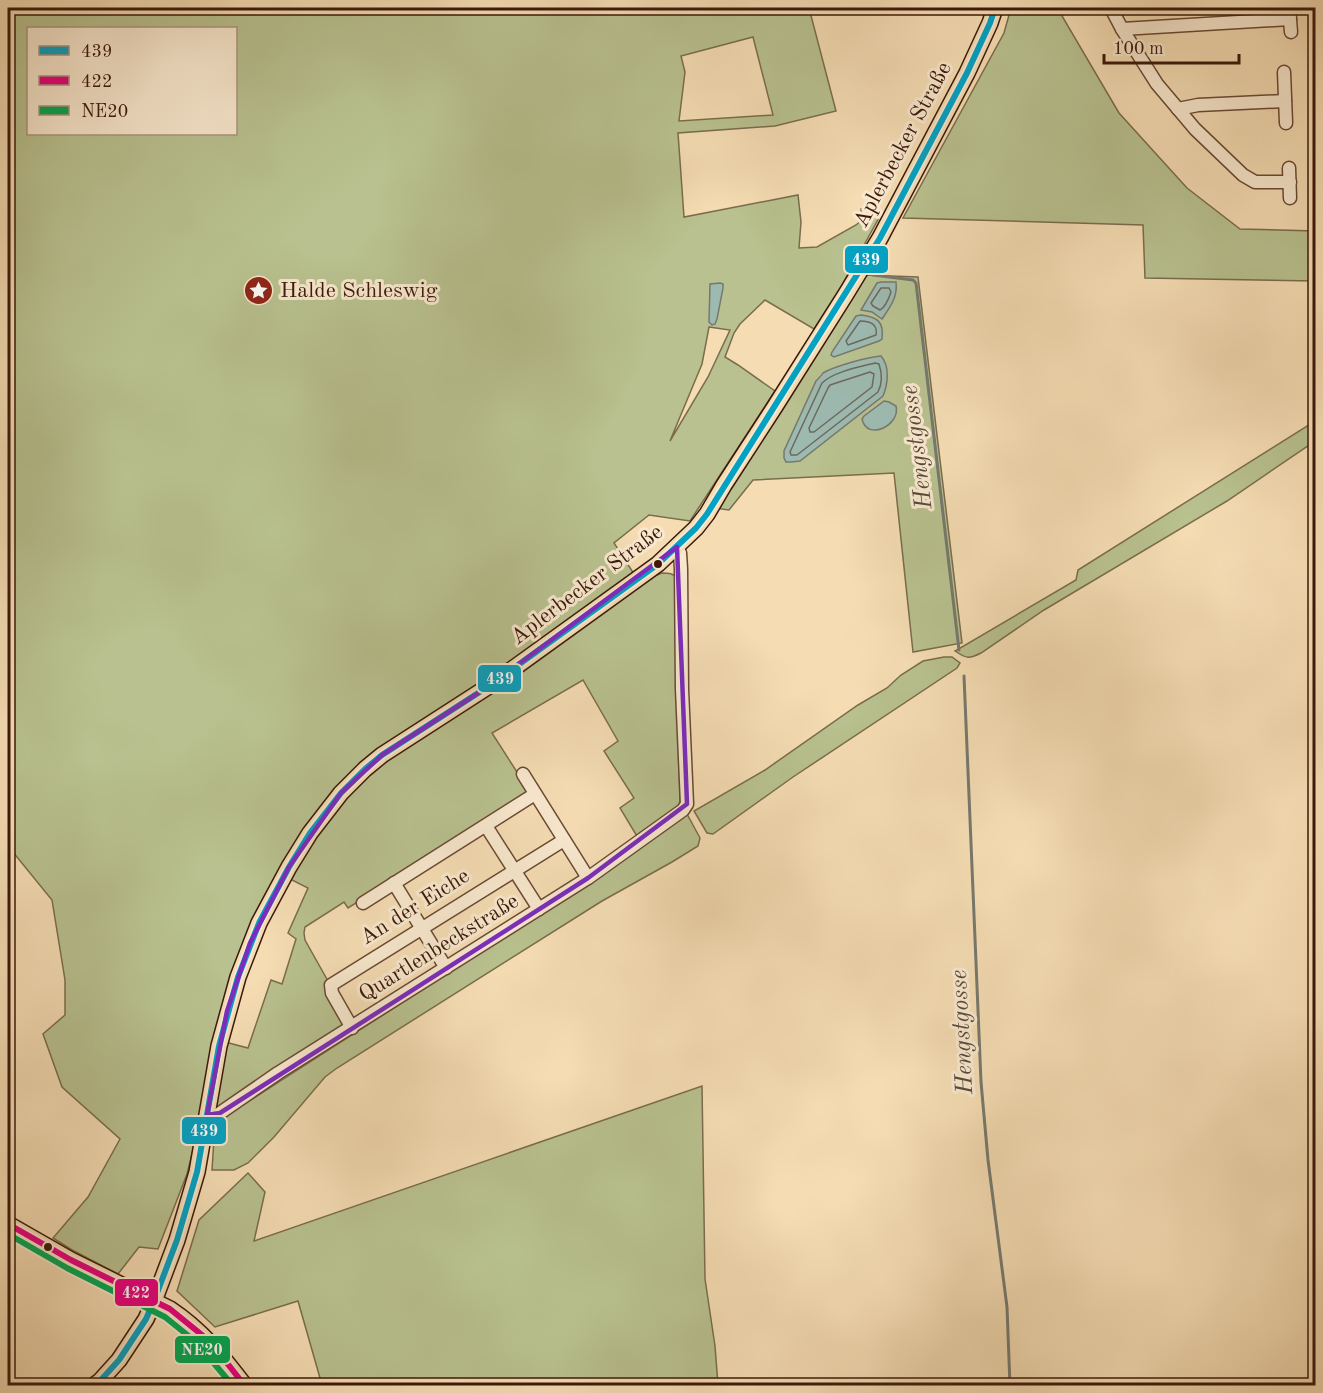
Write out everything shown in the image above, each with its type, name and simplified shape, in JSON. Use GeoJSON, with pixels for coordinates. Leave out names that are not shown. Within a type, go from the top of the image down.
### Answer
{"type":"FeatureCollection","features":[{"type":"Feature","properties":{"kind":"main road","name":"Aplerbecker Straße"},"geometry":{"type":"LineString","coordinates":[[93,1386],[119,1360],[146,1319],[154,1301],[177,1240],[197,1172],[219,1046],[238,977],[259,923],[310,833],[341,793],[382,755],[489,686],[651,569],[696,528],[880,238],[967,73],[995,8]]}},
{"type":"Feature","properties":{"kind":"main road"},"geometry":{"type":"LineString","coordinates":[[8,1224],[71,1260],[171,1309],[195,1327],[212,1344],[245,1386]]}},
{"type":"Feature","properties":{"kind":"street"},"geometry":{"type":"LineString","coordinates":[[1111,8],[1157,84],[1195,129],[1243,175],[1256,182],[1290,182]]}},
{"type":"Feature","properties":{"kind":"street"},"geometry":{"type":"LineString","coordinates":[[1122,29],[1290,19]]}},
{"type":"Feature","properties":{"kind":"street"},"geometry":{"type":"LineString","coordinates":[[1284,72],[1286,123]]}},
{"type":"Feature","properties":{"kind":"street"},"geometry":{"type":"LineString","coordinates":[[1178,109],[1198,105],[1285,101]]}},
{"type":"Feature","properties":{"kind":"street"},"geometry":{"type":"LineString","coordinates":[[1289,168],[1290,198]]}},
{"type":"Feature","properties":{"kind":"street","name":"Quartlenbeckstraße"},"geometry":{"type":"LineString","coordinates":[[207,1115],[214,1116],[220,1113],[278,1073],[588,878],[683,810],[687,804],[682,689],[681,569],[677,547]]}},
{"type":"Feature","properties":{"kind":"street"},"geometry":{"type":"LineString","coordinates":[[523,774],[588,878]]}},
{"type":"Feature","properties":{"kind":"street"},"geometry":{"type":"LineString","coordinates":[[363,903],[535,794]]}},
{"type":"Feature","properties":{"kind":"street"},"geometry":{"type":"LineString","coordinates":[[486,826],[538,909]]}},
{"type":"Feature","properties":{"kind":"street","name":"An der Eiche"},"geometry":{"type":"LineString","coordinates":[[352,1028],[332,993],[331,985],[564,840]]}},
{"type":"Feature","properties":{"kind":"street"},"geometry":{"type":"LineString","coordinates":[[394,883],[446,968]]}},
{"type":"Feature","properties":{"kind":"highlighted area"},"geometry":{"type":"Polygon","coordinates":[[[677,547],[687,804],[588,878],[220,1113],[207,1115],[227,1011],[250,943],[289,867],[341,793],[382,755],[489,686],[677,547]]]}},
{"type":"Feature","properties":{"kind":"green space"},"geometry":{"type":"Polygon","coordinates":[[[8,8],[809,8],[836,111],[775,126],[678,133],[684,217],[798,195],[801,222],[799,248],[817,247],[856,225],[862,220],[861,209],[878,208],[880,216],[841,287],[814,329],[765,300],[734,333],[725,357],[775,391],[690,521],[649,515],[614,543],[636,577],[353,780],[269,902],[210,1082],[187,1174],[158,1249],[139,1247],[118,1274],[53,1238],[88,1197],[120,1139],[62,1087],[43,1034],[65,1015],[65,980],[52,900],[8,846],[8,8]],[[753,37],[681,56],[685,72],[679,121],[773,115],[753,37]],[[709,327],[702,364],[670,441],[708,377],[730,330],[709,327]]]}},
{"type":"Feature","properties":{"kind":"green space"},"geometry":{"type":"Polygon","coordinates":[[[1011,8],[1066,8],[1062,16],[1119,113],[1187,188],[1240,229],[1315,231],[1315,281],[1145,278],[1143,225],[903,218],[1004,33],[1011,8]]]}},
{"type":"Feature","properties":{"kind":"green space"},"geometry":{"type":"Polygon","coordinates":[[[864,275],[918,277],[962,643],[913,652],[894,473],[753,480],[729,510],[714,508],[864,275]]]}},
{"type":"Feature","properties":{"kind":"green space"},"geometry":{"type":"Polygon","coordinates":[[[1315,421],[1315,441],[1227,501],[1044,610],[981,653],[968,657],[955,651],[1076,580],[1078,570],[1315,421]]]}},
{"type":"Feature","properties":{"kind":"green space"},"geometry":{"type":"Polygon","coordinates":[[[662,573],[676,577],[680,808],[638,838],[620,808],[634,798],[604,751],[618,741],[583,680],[492,733],[531,794],[348,908],[344,902],[305,927],[305,940],[328,981],[347,1027],[216,1109],[225,1042],[248,1048],[271,980],[282,984],[296,939],[288,933],[308,888],[288,878],[337,805],[373,769],[639,582],[662,573]]]}},
{"type":"Feature","properties":{"kind":"green space"},"geometry":{"type":"Polygon","coordinates":[[[952,657],[960,663],[957,668],[793,777],[713,834],[707,833],[694,811],[765,770],[923,661],[952,657]]]}},
{"type":"Feature","properties":{"kind":"green space"},"geometry":{"type":"Polygon","coordinates":[[[687,814],[700,838],[698,846],[602,901],[337,1068],[325,1077],[274,1137],[248,1163],[234,1170],[212,1170],[215,1123],[589,885],[687,814]]]}},
{"type":"Feature","properties":{"kind":"green space"},"geometry":{"type":"Polygon","coordinates":[[[702,1086],[705,1279],[718,1385],[322,1385],[298,1301],[215,1327],[177,1291],[199,1220],[248,1173],[265,1192],[254,1241],[702,1086]]]}},
{"type":"Feature","properties":{"kind":"water"},"geometry":{"type":"Polygon","coordinates":[[[896,282],[893,302],[882,319],[872,312],[861,310],[877,283],[896,282]]]}},
{"type":"Feature","properties":{"kind":"water"},"geometry":{"type":"Polygon","coordinates":[[[710,284],[723,284],[723,288],[717,319],[712,325],[709,322],[710,284]]]}},
{"type":"Feature","properties":{"kind":"water"},"geometry":{"type":"Polygon","coordinates":[[[861,315],[879,321],[882,328],[882,339],[834,357],[831,355],[856,316],[861,315]]]}},
{"type":"Feature","properties":{"kind":"water"},"geometry":{"type":"Polygon","coordinates":[[[881,356],[886,365],[887,375],[883,396],[800,461],[786,462],[784,451],[816,381],[823,373],[852,362],[881,356]]]}},
{"type":"Feature","properties":{"kind":"water"},"geometry":{"type":"Polygon","coordinates":[[[884,401],[896,406],[894,419],[889,425],[876,430],[865,426],[862,419],[864,416],[884,401]]]}},
{"type":"Feature","properties":{"kind":"waterway","name":"Hengstgosse"},"geometry":{"type":"LineString","coordinates":[[873,275],[913,280],[916,283],[959,650]]}},
{"type":"Feature","properties":{"kind":"waterway","name":"Hengstgosse"},"geometry":{"type":"LineString","coordinates":[[964,676],[981,1082],[988,1160],[1007,1307],[1010,1386]]}},
{"type":"Feature","properties":{"kind":"transit line","name":"439"},"geometry":{"type":"LineString","coordinates":[[94,1386],[119,1360],[146,1319],[154,1301],[177,1240],[197,1172],[219,1046],[238,977],[259,923],[310,833],[341,793],[382,755],[489,686],[658,564],[696,528],[880,238],[967,73],[995,8]]}},
{"type":"Feature","properties":{"kind":"transit line","name":"422"},"geometry":{"type":"LineString","coordinates":[[8,1224],[71,1260],[170,1309],[202,1335],[245,1386]]}},
{"type":"Feature","properties":{"kind":"transit line","name":"NE20"},"geometry":{"type":"LineString","coordinates":[[8,1234],[67,1268],[165,1317],[196,1342],[233,1386]]}},
{"type":"Feature","properties":{"kind":"place","name":"Halde Schleswig"},"geometry":{"type":"Point","coordinates":[259,291]}}]}
